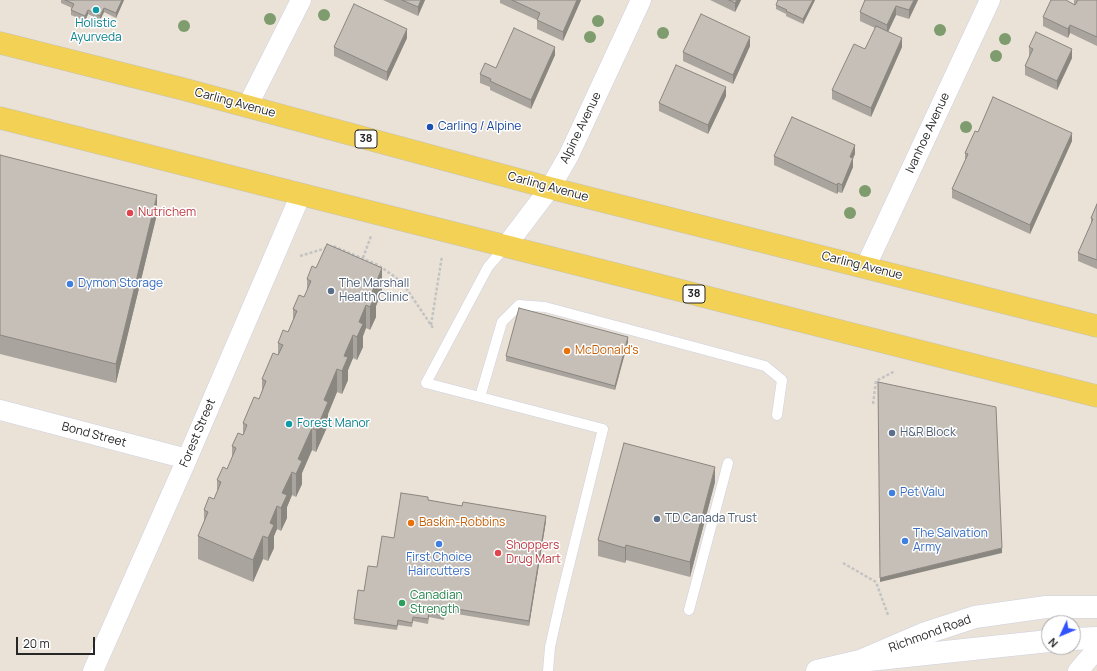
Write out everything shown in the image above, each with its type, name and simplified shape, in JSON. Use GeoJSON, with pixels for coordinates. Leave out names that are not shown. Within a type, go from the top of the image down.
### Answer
{"type":"FeatureCollection","features":[{"type":"Feature","properties":{"kind":"main road","name":"Carling Avenue"},"geometry":{"type":"LineString","coordinates":[[0,43],[550,188],[866,266],[1097,326]]}},
{"type":"Feature","properties":{"kind":"main road","name":"38"},"geometry":{"type":"LineString","coordinates":[[0,118],[1097,396]]}},
{"type":"Feature","properties":{"kind":"main road","name":"Richmond Road"},"geometry":{"type":"LineString","coordinates":[[860,661],[923,634],[975,617],[1046,607],[1097,606]]}},
{"type":"Feature","properties":{"kind":"main road"},"geometry":{"type":"LineString","coordinates":[[1081,639],[1097,638]]}},
{"type":"Feature","properties":{"kind":"main road","name":"Richmond Road"},"geometry":{"type":"LineString","coordinates":[[817,671],[860,661],[1041,642]]}},
{"type":"Feature","properties":{"kind":"street"},"geometry":{"type":"LineString","coordinates":[[247,107],[301,0]]}},
{"type":"Feature","properties":{"kind":"street","name":"Alpine Avenue"},"geometry":{"type":"LineString","coordinates":[[506,246],[550,188],[569,155],[641,0]]}},
{"type":"Feature","properties":{"kind":"street","name":"Ivanhoe Avenue"},"geometry":{"type":"LineString","coordinates":[[866,266],[990,0]]}},
{"type":"Feature","properties":{"kind":"street","name":"Forest Street"},"geometry":{"type":"LineString","coordinates":[[93,671],[188,459],[300,194]]}},
{"type":"Feature","properties":{"kind":"street","name":"Bond Street"},"geometry":{"type":"LineString","coordinates":[[0,410],[188,459]]}},
{"type":"Feature","properties":{"kind":"street"},"geometry":{"type":"LineString","coordinates":[[1078,671],[1097,649]]}},
{"type":"Feature","properties":{"kind":"lane"},"geometry":{"type":"LineString","coordinates":[[506,246],[488,267],[426,383],[602,429],[559,605],[550,647],[548,671]]}},
{"type":"Feature","properties":{"kind":"lane"},"geometry":{"type":"LineString","coordinates":[[480,397],[502,322],[519,305],[545,307],[764,366],[782,380],[777,415]]}},
{"type":"Feature","properties":{"kind":"lane"},"geometry":{"type":"LineString","coordinates":[[689,610],[728,463]]}},
{"type":"Feature","properties":{"kind":"path"},"geometry":{"type":"LineString","coordinates":[[363,258],[372,235]]}},
{"type":"Feature","properties":{"kind":"path"},"geometry":{"type":"LineString","coordinates":[[300,256],[333,246],[378,265],[402,282],[436,332],[448,342]]}},
{"type":"Feature","properties":{"kind":"path"},"geometry":{"type":"LineString","coordinates":[[431,325],[442,256]]}},
{"type":"Feature","properties":{"kind":"path"},"geometry":{"type":"LineString","coordinates":[[873,404],[876,381],[897,369]]}},
{"type":"Feature","properties":{"kind":"path"},"geometry":{"type":"LineString","coordinates":[[843,563],[876,582],[888,616]]}},
{"type":"Feature","properties":{"kind":"building","name":"Holistic Ayurveda"},"geometry":{"type":"Polygon","coordinates":[[[65,0],[122,0],[116,13],[104,8],[100,16],[88,10],[85,16],[71,10],[74,4],[65,0]]]}},
{"type":"Feature","properties":{"kind":"building"},"geometry":{"type":"Polygon","coordinates":[[[402,0],[421,0],[418,7],[402,0]]]}},
{"type":"Feature","properties":{"kind":"building"},"geometry":{"type":"Polygon","coordinates":[[[512,0],[577,0],[563,32],[537,20],[540,13],[512,0]]]}},
{"type":"Feature","properties":{"kind":"building"},"geometry":{"type":"Polygon","coordinates":[[[729,0],[737,0],[735,3],[729,0]]]}},
{"type":"Feature","properties":{"kind":"building"},"geometry":{"type":"Polygon","coordinates":[[[778,0],[813,0],[803,19],[776,5],[778,0]]]}},
{"type":"Feature","properties":{"kind":"building"},"geometry":{"type":"Polygon","coordinates":[[[865,0],[914,0],[909,10],[896,6],[887,25],[860,12],[865,0]]]}},
{"type":"Feature","properties":{"kind":"building"},"geometry":{"type":"Polygon","coordinates":[[[1051,0],[1066,0],[1075,5],[1078,0],[1097,0],[1097,37],[1070,25],[1068,29],[1043,17],[1051,0]]]}},
{"type":"Feature","properties":{"kind":"building"},"geometry":{"type":"Polygon","coordinates":[[[354,4],[407,29],[387,72],[334,47],[354,4]]]}},
{"type":"Feature","properties":{"kind":"building"},"geometry":{"type":"Polygon","coordinates":[[[701,14],[750,37],[733,75],[683,52],[701,14]]]}},
{"type":"Feature","properties":{"kind":"building"},"geometry":{"type":"Polygon","coordinates":[[[876,26],[902,38],[871,108],[832,90],[854,44],[865,49],[876,26]]]}},
{"type":"Feature","properties":{"kind":"building"},"geometry":{"type":"Polygon","coordinates":[[[514,28],[555,47],[531,100],[490,81],[491,79],[480,74],[485,63],[496,68],[514,28]]]}},
{"type":"Feature","properties":{"kind":"building"},"geometry":{"type":"Polygon","coordinates":[[[1036,32],[1072,49],[1057,81],[1025,66],[1033,49],[1029,47],[1036,32]]]}},
{"type":"Feature","properties":{"kind":"building"},"geometry":{"type":"Polygon","coordinates":[[[676,65],[726,87],[708,125],[659,103],[676,65]]]}},
{"type":"Feature","properties":{"kind":"building"},"geometry":{"type":"Polygon","coordinates":[[[993,97],[1072,133],[1030,225],[952,189],[968,154],[965,153],[975,131],[978,132],[993,97]]]}},
{"type":"Feature","properties":{"kind":"building"},"geometry":{"type":"Polygon","coordinates":[[[792,117],[855,145],[850,157],[853,158],[842,185],[838,183],[837,185],[774,156],[792,117]]]}},
{"type":"Feature","properties":{"kind":"building","name":"Dymon Storage"},"geometry":{"type":"Polygon","coordinates":[[[0,155],[157,195],[116,364],[0,335],[0,155]]]}},
{"type":"Feature","properties":{"kind":"building"},"geometry":{"type":"Polygon","coordinates":[[[1097,204],[1097,260],[1078,253],[1093,219],[1091,218],[1097,204]]]}},
{"type":"Feature","properties":{"kind":"building","name":"Forest Manor"},"geometry":{"type":"Polygon","coordinates":[[[327,244],[382,268],[372,292],[376,294],[370,307],[366,305],[359,322],[363,324],[357,337],[353,335],[344,356],[348,357],[342,371],[337,369],[324,400],[328,402],[316,430],[312,428],[298,459],[302,461],[296,474],[292,472],[282,493],[287,495],[281,508],[277,506],[270,523],[274,525],[268,538],[263,536],[253,560],[198,536],[208,512],[204,510],[209,497],[214,499],[221,482],[217,480],[223,467],[227,469],[236,448],[232,446],[238,433],[243,435],[247,425],[243,423],[254,397],[259,399],[266,381],[262,379],[273,353],[278,355],[283,345],[278,343],[283,330],[288,332],[297,311],[293,309],[299,295],[304,297],[311,281],[307,279],[312,266],[316,268],[327,244]]]}},
{"type":"Feature","properties":{"kind":"building","name":"McDonald's"},"geometry":{"type":"Polygon","coordinates":[[[519,308],[628,337],[615,386],[506,356],[519,308]]]}},
{"type":"Feature","properties":{"kind":"building"},"geometry":{"type":"Polygon","coordinates":[[[878,382],[996,407],[1002,548],[880,578],[878,382]]]}},
{"type":"Feature","properties":{"kind":"building","name":"TD Canada Trust"},"geometry":{"type":"Polygon","coordinates":[[[624,443],[715,467],[690,562],[626,545],[625,548],[598,540],[624,443]]]}},
{"type":"Feature","properties":{"kind":"building"},"geometry":{"type":"Polygon","coordinates":[[[401,493],[428,497],[428,500],[462,506],[463,502],[546,516],[529,621],[445,607],[444,615],[429,613],[428,619],[413,617],[412,623],[398,620],[397,626],[354,619],[358,590],[364,591],[368,566],[377,567],[382,536],[394,538],[401,493]]]}},
{"type":"Feature","properties":{"kind":"place","name":"Holistic Ayurveda"},"geometry":{"type":"Point","coordinates":[96,10]}},
{"type":"Feature","properties":{"kind":"place","name":"Carling / Alpine"},"geometry":{"type":"Point","coordinates":[430,127]}},
{"type":"Feature","properties":{"kind":"place","name":"Nutrichem"},"geometry":{"type":"Point","coordinates":[130,213]}},
{"type":"Feature","properties":{"kind":"place","name":"Dymon Storage"},"geometry":{"type":"Point","coordinates":[70,284]}},
{"type":"Feature","properties":{"kind":"place","name":"The Marshall Health Clinic"},"geometry":{"type":"Point","coordinates":[331,291]}},
{"type":"Feature","properties":{"kind":"place","name":"McDonald's"},"geometry":{"type":"Point","coordinates":[567,351]}},
{"type":"Feature","properties":{"kind":"place","name":"Forest Manor"},"geometry":{"type":"Point","coordinates":[289,424]}},
{"type":"Feature","properties":{"kind":"place","name":"H&R Block"},"geometry":{"type":"Point","coordinates":[892,433]}},
{"type":"Feature","properties":{"kind":"place","name":"Pet Valu"},"geometry":{"type":"Point","coordinates":[892,493]}},
{"type":"Feature","properties":{"kind":"place","name":"TD Canada Trust"},"geometry":{"type":"Point","coordinates":[657,519]}},
{"type":"Feature","properties":{"kind":"place","name":"Baskin-Robbins"},"geometry":{"type":"Point","coordinates":[411,523]}},
{"type":"Feature","properties":{"kind":"place","name":"The Salvation Army"},"geometry":{"type":"Point","coordinates":[905,541]}},
{"type":"Feature","properties":{"kind":"place","name":"First Choice Haircutters"},"geometry":{"type":"Point","coordinates":[439,544]}},
{"type":"Feature","properties":{"kind":"place","name":"Shoppers Drug Mart"},"geometry":{"type":"Point","coordinates":[498,553]}},
{"type":"Feature","properties":{"kind":"place","name":"Canadian Strength"},"geometry":{"type":"Point","coordinates":[402,603]}}]}
